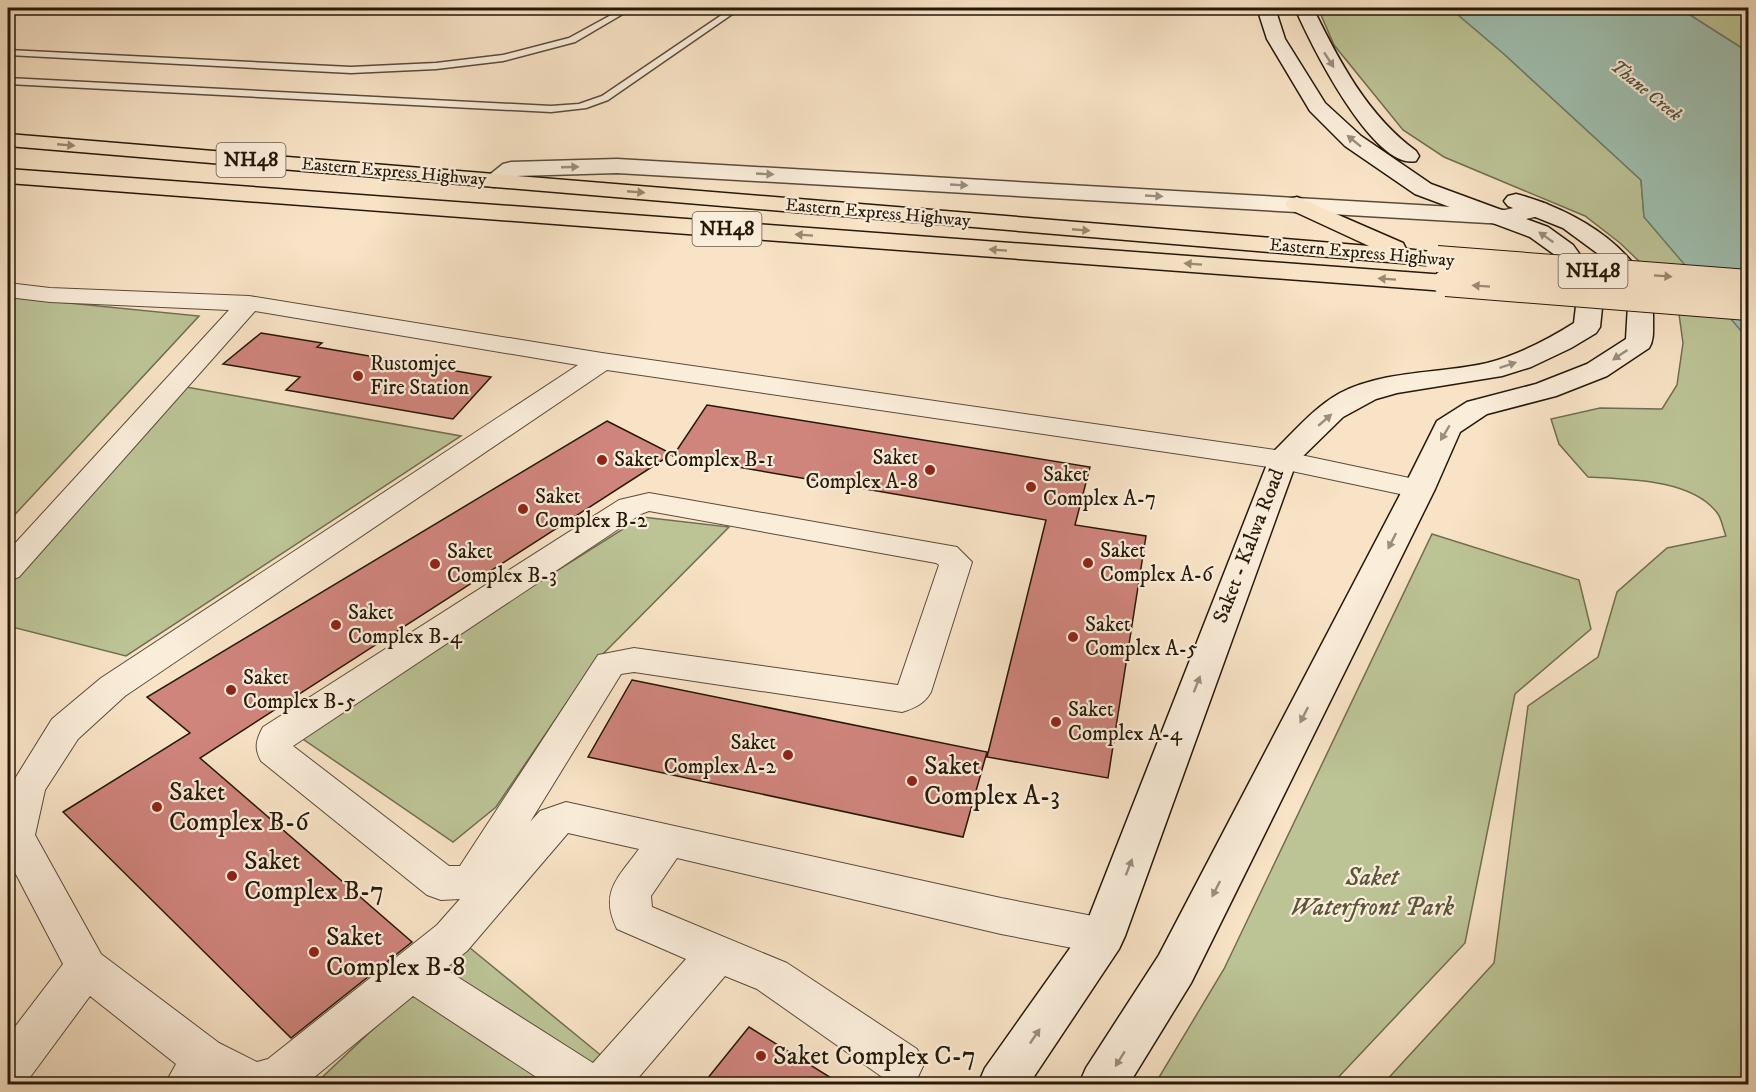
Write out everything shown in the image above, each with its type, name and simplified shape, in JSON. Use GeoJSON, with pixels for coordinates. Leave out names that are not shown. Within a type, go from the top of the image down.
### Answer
{"type":"FeatureCollection","features":[{"type":"Feature","properties":{"kind":"highway","name":"Eastern Express Highway"},"geometry":{"type":"LineString","coordinates":[[8,140],[1749,283]]}},
{"type":"Feature","properties":{"kind":"highway","name":"Eastern Express Highway"},"geometry":{"type":"LineString","coordinates":[[8,176],[1749,307]]}},
{"type":"Feature","properties":{"kind":"highway"},"geometry":{"type":"LineString","coordinates":[[1297,204],[1427,258]]}},
{"type":"Feature","properties":{"kind":"main road","name":"Saket - Kalwa Road"},"geometry":{"type":"LineString","coordinates":[[1002,1084],[1103,936],[1282,460],[1327,417],[1351,399],[1390,385],[1478,373],[1508,365],[1553,348],[1587,327],[1590,298],[1580,273],[1564,250],[1539,232],[1423,189],[1353,141],[1317,107],[1275,39],[1266,8]]}},
{"type":"Feature","properties":{"kind":"main road"},"geometry":{"type":"LineString","coordinates":[[1304,8],[1318,42],[1375,129],[1414,159],[1378,158]]}},
{"type":"Feature","properties":{"kind":"main road"},"geometry":{"type":"LineString","coordinates":[[494,180],[511,170],[617,166],[1297,204],[1505,218],[1539,209]]}},
{"type":"Feature","properties":{"kind":"main road"},"geometry":{"type":"LineString","coordinates":[[1104,1084],[1175,969],[1419,489],[1447,427],[1477,408],[1546,390],[1597,370],[1639,342],[1641,305],[1627,275],[1606,248],[1571,223],[1443,174]]}},
{"type":"Feature","properties":{"kind":"street"},"geometry":{"type":"LineString","coordinates":[[8,290],[50,295],[249,303],[602,361],[1282,460],[1419,489]]}},
{"type":"Feature","properties":{"kind":"street"},"geometry":{"type":"LineString","coordinates":[[8,570],[249,303]]}},
{"type":"Feature","properties":{"kind":"street"},"geometry":{"type":"LineString","coordinates":[[602,361],[112,687],[65,729],[27,788],[15,836],[86,967],[199,1073],[255,1084],[281,1077],[452,938],[486,882],[610,664],[634,660],[902,699],[913,692],[956,562],[946,554],[649,502],[630,507],[276,737],[274,752],[441,883],[486,882],[554,822],[566,817],[1001,916],[1103,936]]}},
{"type":"Feature","properties":{"kind":"street"},"geometry":{"type":"LineString","coordinates":[[668,840],[630,892],[632,917],[772,976],[902,1064]]}},
{"type":"Feature","properties":{"kind":"street"},"geometry":{"type":"LineString","coordinates":[[604,1084],[718,953]]}},
{"type":"Feature","properties":{"kind":"street"},"geometry":{"type":"LineString","coordinates":[[8,1071],[86,967]]}},
{"type":"Feature","properties":{"kind":"street"},"geometry":{"type":"LineString","coordinates":[[411,972],[585,1084]]}},
{"type":"Feature","properties":{"kind":"lane"},"geometry":{"type":"LineString","coordinates":[[8,53],[351,70],[436,66],[503,57],[572,40],[629,8]]}},
{"type":"Feature","properties":{"kind":"lane"},"geometry":{"type":"LineString","coordinates":[[8,81],[551,109],[575,108],[593,104],[605,98],[737,8]]}},
{"type":"Feature","properties":{"kind":"green space"},"geometry":{"type":"Polygon","coordinates":[[[1318,8],[1450,8],[1504,54],[1641,180],[1644,217],[1688,268],[1642,264],[1620,243],[1585,216],[1444,157],[1403,130],[1334,45],[1318,8]]]}},
{"type":"Feature","properties":{"kind":"green space"},"geometry":{"type":"Polygon","coordinates":[[[1679,8],[1748,8],[1748,52],[1679,8]]]}},
{"type":"Feature","properties":{"kind":"green space"},"geometry":{"type":"Polygon","coordinates":[[[8,297],[199,316],[8,522],[8,297]]]}},
{"type":"Feature","properties":{"kind":"green space"},"geometry":{"type":"Polygon","coordinates":[[[1678,307],[1725,311],[1748,339],[1748,1084],[1383,1084],[1494,963],[1528,706],[1598,657],[1617,592],[1667,548],[1726,536],[1718,514],[1707,502],[1693,494],[1676,487],[1640,480],[1588,477],[1559,444],[1551,419],[1600,408],[1662,409],[1677,385],[1683,343],[1678,307]]]}},
{"type":"Feature","properties":{"kind":"green space"},"geometry":{"type":"Polygon","coordinates":[[[186,387],[461,436],[126,656],[8,626],[8,587],[186,387]]]}},
{"type":"Feature","properties":{"kind":"green space"},"geometry":{"type":"Polygon","coordinates":[[[642,517],[729,527],[593,664],[496,807],[453,842],[297,735],[642,517]]]}},
{"type":"Feature","properties":{"kind":"green space","name":"Saket Waterfront Park"},"geometry":{"type":"Polygon","coordinates":[[[1432,534],[1579,580],[1591,629],[1515,694],[1465,943],[1332,1084],[1155,1084],[1224,969],[1432,534]]]}},
{"type":"Feature","properties":{"kind":"green space"},"geometry":{"type":"Polygon","coordinates":[[[464,943],[603,1057],[579,1084],[315,1084],[464,943]]]}},
{"type":"Feature","properties":{"kind":"water","name":"Thane Creek"},"geometry":{"type":"Polygon","coordinates":[[[1450,8],[1679,8],[1748,52],[1748,339],[1644,217],[1641,180],[1504,54],[1450,8]]]}},
{"type":"Feature","properties":{"kind":"building"},"geometry":{"type":"Polygon","coordinates":[[[261,333],[322,343],[317,347],[491,377],[453,419],[286,390],[300,377],[223,364],[261,333]]]}},
{"type":"Feature","properties":{"kind":"building"},"geometry":{"type":"Polygon","coordinates":[[[707,405],[1090,467],[1075,525],[1146,536],[1108,778],[987,757],[1046,520],[673,456],[707,405]]]}},
{"type":"Feature","properties":{"kind":"building"},"geometry":{"type":"Polygon","coordinates":[[[607,421],[672,454],[200,758],[412,942],[291,1038],[63,812],[190,733],[147,697],[607,421]]]}},
{"type":"Feature","properties":{"kind":"building"},"geometry":{"type":"Polygon","coordinates":[[[632,680],[987,752],[963,837],[588,757],[632,680]]]}},
{"type":"Feature","properties":{"kind":"building","name":"Saket Complex C-7"},"geometry":{"type":"Polygon","coordinates":[[[749,1027],[841,1084],[703,1084],[749,1027]]]}},
{"type":"Feature","properties":{"kind":"place","name":"Rustomjee Fire Station"},"geometry":{"type":"Point","coordinates":[358,376]}},
{"type":"Feature","properties":{"kind":"place","name":"Saket Complex B-1"},"geometry":{"type":"Point","coordinates":[602,460]}},
{"type":"Feature","properties":{"kind":"place","name":"Saket Complex A-8"},"geometry":{"type":"Point","coordinates":[930,470]}},
{"type":"Feature","properties":{"kind":"place","name":"Saket Complex A-7"},"geometry":{"type":"Point","coordinates":[1031,487]}},
{"type":"Feature","properties":{"kind":"place","name":"Saket Complex B-2"},"geometry":{"type":"Point","coordinates":[523,509]}},
{"type":"Feature","properties":{"kind":"place","name":"Saket Complex A-6"},"geometry":{"type":"Point","coordinates":[1088,563]}},
{"type":"Feature","properties":{"kind":"place","name":"Saket Complex B-3"},"geometry":{"type":"Point","coordinates":[435,564]}},
{"type":"Feature","properties":{"kind":"place","name":"Saket Complex B-4"},"geometry":{"type":"Point","coordinates":[336,625]}},
{"type":"Feature","properties":{"kind":"place","name":"Saket Complex A-5"},"geometry":{"type":"Point","coordinates":[1073,637]}},
{"type":"Feature","properties":{"kind":"place","name":"Saket Complex B-5"},"geometry":{"type":"Point","coordinates":[231,690]}},
{"type":"Feature","properties":{"kind":"place","name":"Saket Complex A-4"},"geometry":{"type":"Point","coordinates":[1056,722]}},
{"type":"Feature","properties":{"kind":"place","name":"Saket Complex A-2"},"geometry":{"type":"Point","coordinates":[788,755]}},
{"type":"Feature","properties":{"kind":"place","name":"Saket Complex A-3"},"geometry":{"type":"Point","coordinates":[912,781]}},
{"type":"Feature","properties":{"kind":"place","name":"Saket Complex B-6"},"geometry":{"type":"Point","coordinates":[157,807]}},
{"type":"Feature","properties":{"kind":"place","name":"Saket Complex B-7"},"geometry":{"type":"Point","coordinates":[232,876]}},
{"type":"Feature","properties":{"kind":"place","name":"Saket Complex B-8"},"geometry":{"type":"Point","coordinates":[314,952]}},
{"type":"Feature","properties":{"kind":"place","name":"Saket Complex C-7"},"geometry":{"type":"Point","coordinates":[761,1056]}}]}
